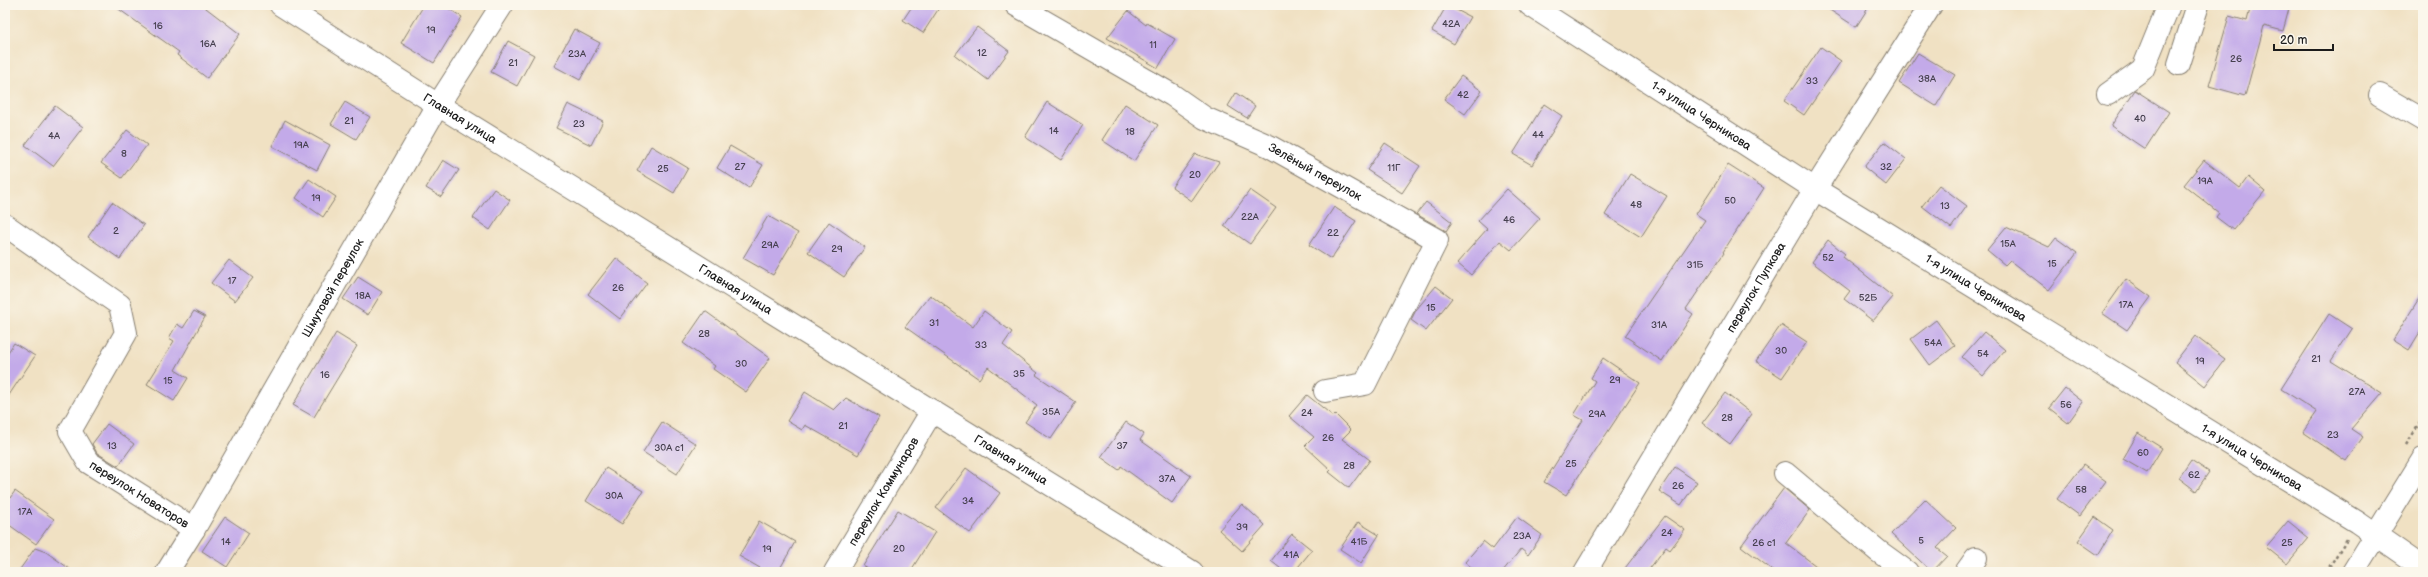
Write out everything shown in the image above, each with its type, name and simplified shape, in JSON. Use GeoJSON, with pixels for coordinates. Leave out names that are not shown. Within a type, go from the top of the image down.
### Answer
{"type":"FeatureCollection","features":[{"type":"Feature","properties":{"kind":"street","name":"Главная улица"},"geometry":{"type":"LineString","coordinates":[[281,5],[438,105],[1192,572]]}},
{"type":"Feature","properties":{"kind":"street","name":"Шмутовой переулок"},"geometry":{"type":"LineString","coordinates":[[167,572],[194,529],[438,105],[502,5]]}},
{"type":"Feature","properties":{"kind":"street","name":"Зелёный переулок"},"geometry":{"type":"LineString","coordinates":[[1016,5],[1172,95],[1205,118],[1269,146],[1437,240],[1365,384],[1325,391]]}},
{"type":"Feature","properties":{"kind":"street","name":"1-я улица Черникова"},"geometry":{"type":"LineString","coordinates":[[1530,5],[1815,189],[2377,535],[2423,568]]}},
{"type":"Feature","properties":{"kind":"street","name":"переулок Пупкова"},"geometry":{"type":"LineString","coordinates":[[1585,572],[1815,189],[1931,5]]}},
{"type":"Feature","properties":{"kind":"street"},"geometry":{"type":"LineString","coordinates":[[2108,94],[2143,69],[2169,5]]}},
{"type":"Feature","properties":{"kind":"street"},"geometry":{"type":"LineString","coordinates":[[2179,64],[2198,5]]}},
{"type":"Feature","properties":{"kind":"street"},"geometry":{"type":"LineString","coordinates":[[2380,95],[2423,120]]}},
{"type":"Feature","properties":{"kind":"street","name":"переулок Новаторов"},"geometry":{"type":"LineString","coordinates":[[5,225],[120,305],[126,333],[70,431],[88,462],[194,529]]}},
{"type":"Feature","properties":{"kind":"street","name":"переулок Коммунаров"},"geometry":{"type":"LineString","coordinates":[[835,572],[932,411]]}},
{"type":"Feature","properties":{"kind":"street"},"geometry":{"type":"LineString","coordinates":[[2353,572],[2423,459]]}},
{"type":"Feature","properties":{"kind":"street"},"geometry":{"type":"LineString","coordinates":[[1785,473],[1878,551],[1907,572]]}},
{"type":"Feature","properties":{"kind":"building"},"geometry":{"type":"Polygon","coordinates":[[[113,5],[202,5],[240,34],[207,78],[177,55],[179,52],[113,5]]]}},
{"type":"Feature","properties":{"kind":"building"},"geometry":{"type":"Polygon","coordinates":[[[424,5],[443,5],[462,17],[434,63],[401,43],[424,5]]]}},
{"type":"Feature","properties":{"kind":"building"},"geometry":{"type":"Polygon","coordinates":[[[913,5],[941,5],[923,33],[903,20],[913,5]]]}},
{"type":"Feature","properties":{"kind":"building"},"geometry":{"type":"Polygon","coordinates":[[[1447,5],[1470,17],[1454,44],[1432,31],[1447,5]]]}},
{"type":"Feature","properties":{"kind":"building"},"geometry":{"type":"Polygon","coordinates":[[[1822,5],[1870,5],[1856,27],[1822,5]]]}},
{"type":"Feature","properties":{"kind":"building"},"geometry":{"type":"Polygon","coordinates":[[[2251,5],[2290,5],[2283,31],[2264,26],[2245,96],[2209,86],[2229,16],[2247,21],[2251,5]]]}},
{"type":"Feature","properties":{"kind":"building"},"geometry":{"type":"Polygon","coordinates":[[[1128,11],[1146,25],[1147,23],[1175,39],[1158,68],[1107,38],[1128,11]]]}},
{"type":"Feature","properties":{"kind":"building"},"geometry":{"type":"Polygon","coordinates":[[[977,27],[1009,51],[988,80],[955,55],[977,27]]]}},
{"type":"Feature","properties":{"kind":"building"},"geometry":{"type":"Polygon","coordinates":[[[574,29],[600,43],[580,80],[554,66],[574,29]]]}},
{"type":"Feature","properties":{"kind":"building"},"geometry":{"type":"Polygon","coordinates":[[[508,41],[534,55],[517,86],[491,72],[508,41]]]}},
{"type":"Feature","properties":{"kind":"building"},"geometry":{"type":"Polygon","coordinates":[[[1821,47],[1841,61],[1804,115],[1784,101],[1821,47]]]}},
{"type":"Feature","properties":{"kind":"building"},"geometry":{"type":"Polygon","coordinates":[[[1918,53],[1955,75],[1936,106],[1899,83],[1918,53]]]}},
{"type":"Feature","properties":{"kind":"building"},"geometry":{"type":"Polygon","coordinates":[[[1461,76],[1482,91],[1465,114],[1444,99],[1461,76]]]}},
{"type":"Feature","properties":{"kind":"building"},"geometry":{"type":"Polygon","coordinates":[[[2135,90],[2169,112],[2145,149],[2111,126],[2135,90]]]}},
{"type":"Feature","properties":{"kind":"building"},"geometry":{"type":"Polygon","coordinates":[[[1236,93],[1255,106],[1247,118],[1228,106],[1236,93]]]}},
{"type":"Feature","properties":{"kind":"building"},"geometry":{"type":"Polygon","coordinates":[[[345,102],[370,117],[356,139],[331,124],[345,102]]]}},
{"type":"Feature","properties":{"kind":"building"},"geometry":{"type":"Polygon","coordinates":[[[1047,102],[1083,125],[1061,160],[1025,137],[1047,102]]]}},
{"type":"Feature","properties":{"kind":"building"},"geometry":{"type":"Polygon","coordinates":[[[568,104],[603,121],[591,145],[556,128],[568,104]]]}},
{"type":"Feature","properties":{"kind":"building"},"geometry":{"type":"Polygon","coordinates":[[[1125,104],[1158,125],[1134,161],[1102,140],[1125,104]]]}},
{"type":"Feature","properties":{"kind":"building"},"geometry":{"type":"Polygon","coordinates":[[[1544,104],[1562,116],[1532,165],[1513,154],[1544,104]]]}},
{"type":"Feature","properties":{"kind":"building"},"geometry":{"type":"Polygon","coordinates":[[[55,106],[83,127],[53,166],[25,145],[55,106]]]}},
{"type":"Feature","properties":{"kind":"building"},"geometry":{"type":"Polygon","coordinates":[[[285,120],[330,145],[317,170],[272,146],[285,120]]]}},
{"type":"Feature","properties":{"kind":"building"},"geometry":{"type":"Polygon","coordinates":[[[127,130],[147,145],[122,178],[101,163],[127,130]]]}},
{"type":"Feature","properties":{"kind":"building"},"geometry":{"type":"Polygon","coordinates":[[[1884,142],[1906,159],[1886,185],[1864,167],[1884,142]]]}},
{"type":"Feature","properties":{"kind":"building"},"geometry":{"type":"Polygon","coordinates":[[[1385,143],[1420,166],[1402,193],[1367,170],[1385,143]]]}},
{"type":"Feature","properties":{"kind":"building"},"geometry":{"type":"Polygon","coordinates":[[[651,146],[688,168],[674,193],[637,171],[651,146]]]}},
{"type":"Feature","properties":{"kind":"building"},"geometry":{"type":"Polygon","coordinates":[[[730,146],[763,165],[749,188],[717,168],[730,146]]]}},
{"type":"Feature","properties":{"kind":"building"},"geometry":{"type":"Polygon","coordinates":[[[1195,154],[1219,162],[1192,201],[1172,187],[1195,154]]]}},
{"type":"Feature","properties":{"kind":"building"},"geometry":{"type":"Polygon","coordinates":[[[443,160],[459,170],[441,197],[426,188],[443,160]]]}},
{"type":"Feature","properties":{"kind":"building"},"geometry":{"type":"Polygon","coordinates":[[[2204,160],[2240,188],[2248,177],[2265,191],[2233,230],[2216,217],[2219,213],[2184,185],[2204,160]]]}},
{"type":"Feature","properties":{"kind":"building"},"geometry":{"type":"Polygon","coordinates":[[[1728,165],[1764,188],[1723,252],[1724,253],[1686,309],[1693,314],[1662,361],[1625,336],[1705,220],[1696,214],[1728,165]]]}},
{"type":"Feature","properties":{"kind":"building"},"geometry":{"type":"Polygon","coordinates":[[[1630,174],[1667,196],[1641,237],[1605,215],[1630,174]]]}},
{"type":"Feature","properties":{"kind":"building"},"geometry":{"type":"Polygon","coordinates":[[[309,179],[336,197],[323,217],[296,198],[309,179]]]}},
{"type":"Feature","properties":{"kind":"building"},"geometry":{"type":"Polygon","coordinates":[[[1939,185],[1967,206],[1951,228],[1922,206],[1939,185]]]}},
{"type":"Feature","properties":{"kind":"building"},"geometry":{"type":"Polygon","coordinates":[[[494,189],[510,200],[490,230],[473,218],[494,189]]]}},
{"type":"Feature","properties":{"kind":"building"},"geometry":{"type":"Polygon","coordinates":[[[1507,189],[1540,218],[1511,250],[1500,241],[1471,275],[1457,263],[1487,229],[1478,221],[1507,189]]]}},
{"type":"Feature","properties":{"kind":"building"},"geometry":{"type":"Polygon","coordinates":[[[1250,190],[1276,208],[1250,244],[1224,226],[1250,190]]]}},
{"type":"Feature","properties":{"kind":"building"},"geometry":{"type":"Polygon","coordinates":[[[112,202],[144,225],[120,259],[88,237],[112,202]]]}},
{"type":"Feature","properties":{"kind":"building"},"geometry":{"type":"Polygon","coordinates":[[[1426,202],[1452,222],[1446,231],[1416,214],[1426,202]]]}},
{"type":"Feature","properties":{"kind":"building"},"geometry":{"type":"Polygon","coordinates":[[[1334,207],[1356,221],[1331,259],[1309,245],[1334,207]]]}},
{"type":"Feature","properties":{"kind":"building"},"geometry":{"type":"Polygon","coordinates":[[[768,216],[798,233],[773,275],[743,258],[768,216]]]}},
{"type":"Feature","properties":{"kind":"building"},"geometry":{"type":"Polygon","coordinates":[[[829,222],[865,247],[844,277],[808,252],[829,222]]]}},
{"type":"Feature","properties":{"kind":"building"},"geometry":{"type":"Polygon","coordinates":[[[2006,227],[2049,247],[2056,238],[2077,253],[2049,290],[2010,260],[2005,265],[1987,250],[2006,227]]]}},
{"type":"Feature","properties":{"kind":"building"},"geometry":{"type":"Polygon","coordinates":[[[1828,240],[1845,254],[1843,257],[1893,297],[1873,321],[1844,299],[1850,291],[1812,262],[1828,240]]]}},
{"type":"Feature","properties":{"kind":"building"},"geometry":{"type":"Polygon","coordinates":[[[616,258],[647,283],[620,319],[588,294],[616,258]]]}},
{"type":"Feature","properties":{"kind":"building"},"geometry":{"type":"Polygon","coordinates":[[[229,260],[253,278],[235,301],[211,283],[229,260]]]}},
{"type":"Feature","properties":{"kind":"building"},"geometry":{"type":"Polygon","coordinates":[[[358,277],[382,292],[368,315],[343,299],[358,277]]]}},
{"type":"Feature","properties":{"kind":"building"},"geometry":{"type":"Polygon","coordinates":[[[2126,279],[2151,297],[2127,330],[2102,313],[2126,279]]]}},
{"type":"Feature","properties":{"kind":"building"},"geometry":{"type":"Polygon","coordinates":[[[1436,286],[1452,298],[1426,331],[1411,320],[1416,310],[1436,286]]]}},
{"type":"Feature","properties":{"kind":"building"},"geometry":{"type":"Polygon","coordinates":[[[2423,292],[2423,327],[2409,350],[2393,340],[2423,292]]]}},
{"type":"Feature","properties":{"kind":"building"},"geometry":{"type":"Polygon","coordinates":[[[930,295],[973,327],[984,311],[1012,332],[1003,345],[1038,373],[1036,375],[1076,402],[1051,439],[1025,422],[1037,405],[988,367],[979,379],[905,327],[930,295]]]}},
{"type":"Feature","properties":{"kind":"building"},"geometry":{"type":"Polygon","coordinates":[[[194,311],[205,317],[175,370],[188,378],[174,401],[147,384],[174,341],[169,338],[177,324],[183,328],[194,311]]]}},
{"type":"Feature","properties":{"kind":"building"},"geometry":{"type":"Polygon","coordinates":[[[705,311],[770,358],[746,392],[713,369],[715,366],[683,343],[705,311]]]}},
{"type":"Feature","properties":{"kind":"building"},"geometry":{"type":"Polygon","coordinates":[[[2329,314],[2352,329],[2331,361],[2382,393],[2351,429],[2363,437],[2346,461],[2303,432],[2317,412],[2281,389],[2329,314]]]}},
{"type":"Feature","properties":{"kind":"building"},"geometry":{"type":"Polygon","coordinates":[[[1936,320],[1955,346],[1930,365],[1911,339],[1936,320]]]}},
{"type":"Feature","properties":{"kind":"building"},"geometry":{"type":"Polygon","coordinates":[[[1781,325],[1807,342],[1782,378],[1756,361],[1781,325]]]}},
{"type":"Feature","properties":{"kind":"building"},"geometry":{"type":"Polygon","coordinates":[[[1984,332],[2005,350],[1983,376],[1962,357],[1984,332]]]}},
{"type":"Feature","properties":{"kind":"building"},"geometry":{"type":"Polygon","coordinates":[[[336,333],[357,346],[314,417],[293,405],[336,333]]]}},
{"type":"Feature","properties":{"kind":"building"},"geometry":{"type":"Polygon","coordinates":[[[2195,336],[2225,359],[2205,386],[2175,362],[2195,336]]]}},
{"type":"Feature","properties":{"kind":"building"},"geometry":{"type":"Polygon","coordinates":[[[14,343],[35,356],[5,401],[5,357],[14,343]]]}},
{"type":"Feature","properties":{"kind":"building"},"geometry":{"type":"Polygon","coordinates":[[[1603,358],[1640,383],[1566,495],[1544,482],[1583,420],[1574,415],[1595,381],[1591,378],[1603,358]]]}},
{"type":"Feature","properties":{"kind":"building"},"geometry":{"type":"Polygon","coordinates":[[[2065,388],[2083,402],[2068,423],[2049,408],[2065,388]]]}},
{"type":"Feature","properties":{"kind":"building"},"geometry":{"type":"Polygon","coordinates":[[[805,392],[834,410],[846,398],[879,417],[858,455],[805,425],[802,430],[787,421],[805,392]]]}},
{"type":"Feature","properties":{"kind":"building"},"geometry":{"type":"Polygon","coordinates":[[[1725,393],[1752,414],[1730,444],[1702,423],[1725,393]]]}},
{"type":"Feature","properties":{"kind":"building"},"geometry":{"type":"Polygon","coordinates":[[[1307,395],[1333,416],[1335,414],[1351,430],[1342,439],[1370,460],[1349,488],[1329,472],[1331,470],[1305,446],[1314,437],[1289,416],[1307,395]]]}},
{"type":"Feature","properties":{"kind":"building"},"geometry":{"type":"Polygon","coordinates":[[[662,422],[696,444],[677,474],[643,452],[662,422]]]}},
{"type":"Feature","properties":{"kind":"building"},"geometry":{"type":"Polygon","coordinates":[[[1126,422],[1144,434],[1140,440],[1191,476],[1172,503],[1121,466],[1119,470],[1101,457],[1126,422]]]}},
{"type":"Feature","properties":{"kind":"building"},"geometry":{"type":"Polygon","coordinates":[[[107,424],[134,444],[118,466],[97,453],[92,444],[107,424]]]}},
{"type":"Feature","properties":{"kind":"building"},"geometry":{"type":"Polygon","coordinates":[[[2138,433],[2162,448],[2147,473],[2123,459],[2138,433]]]}},
{"type":"Feature","properties":{"kind":"building"},"geometry":{"type":"Polygon","coordinates":[[[2191,460],[2209,472],[2196,491],[2179,478],[2191,460]]]}},
{"type":"Feature","properties":{"kind":"building"},"geometry":{"type":"Polygon","coordinates":[[[2083,465],[2106,481],[2080,516],[2057,499],[2083,465]]]}},
{"type":"Feature","properties":{"kind":"building"},"geometry":{"type":"Polygon","coordinates":[[[1675,467],[1697,482],[1681,505],[1659,491],[1675,467]]]}},
{"type":"Feature","properties":{"kind":"building"},"geometry":{"type":"Polygon","coordinates":[[[606,468],[643,491],[622,524],[586,501],[606,468]]]}},
{"type":"Feature","properties":{"kind":"building"},"geometry":{"type":"Polygon","coordinates":[[[966,468],[1000,493],[970,533],[936,508],[966,468]]]}},
{"type":"Feature","properties":{"kind":"building"},"geometry":{"type":"Polygon","coordinates":[[[1784,488],[1810,510],[1786,543],[1824,572],[1775,572],[1741,546],[1784,488]]]}},
{"type":"Feature","properties":{"kind":"building"},"geometry":{"type":"Polygon","coordinates":[[[15,491],[54,519],[36,544],[5,522],[5,505],[15,491]]]}},
{"type":"Feature","properties":{"kind":"building"},"geometry":{"type":"Polygon","coordinates":[[[1925,499],[1956,528],[1937,548],[1947,556],[1932,572],[1891,534],[1925,499]]]}},
{"type":"Feature","properties":{"kind":"building"},"geometry":{"type":"Polygon","coordinates":[[[1242,504],[1265,525],[1242,551],[1219,530],[1242,504]]]}},
{"type":"Feature","properties":{"kind":"building"},"geometry":{"type":"Polygon","coordinates":[[[898,510],[935,532],[910,572],[873,572],[863,566],[898,510]]]}},
{"type":"Feature","properties":{"kind":"building"},"geometry":{"type":"Polygon","coordinates":[[[1665,516],[1685,530],[1670,550],[1666,547],[1647,572],[1622,572],[1665,516]]]}},
{"type":"Feature","properties":{"kind":"building"},"geometry":{"type":"Polygon","coordinates":[[[225,517],[249,533],[227,567],[202,551],[225,517]]]}},
{"type":"Feature","properties":{"kind":"building"},"geometry":{"type":"Polygon","coordinates":[[[1517,517],[1542,535],[1528,555],[1521,549],[1502,572],[1477,572],[1465,562],[1483,541],[1493,549],[1517,517]]]}},
{"type":"Feature","properties":{"kind":"building"},"geometry":{"type":"Polygon","coordinates":[[[2095,517],[2113,530],[2098,555],[2078,541],[2095,517]]]}},
{"type":"Feature","properties":{"kind":"building"},"geometry":{"type":"Polygon","coordinates":[[[759,521],[795,542],[778,572],[767,572],[739,556],[759,521]]]}},
{"type":"Feature","properties":{"kind":"building"},"geometry":{"type":"Polygon","coordinates":[[[2288,521],[2309,538],[2287,564],[2266,547],[2288,521]]]}},
{"type":"Feature","properties":{"kind":"building"},"geometry":{"type":"Polygon","coordinates":[[[1358,522],[1379,535],[1361,563],[1340,549],[1358,522]]]}},
{"type":"Feature","properties":{"kind":"building"},"geometry":{"type":"Polygon","coordinates":[[[1292,534],[1312,550],[1294,572],[1285,572],[1271,561],[1292,534]]]}},
{"type":"Feature","properties":{"kind":"building"},"geometry":{"type":"Polygon","coordinates":[[[35,548],[46,552],[74,572],[18,572],[35,548]]]}}]}
